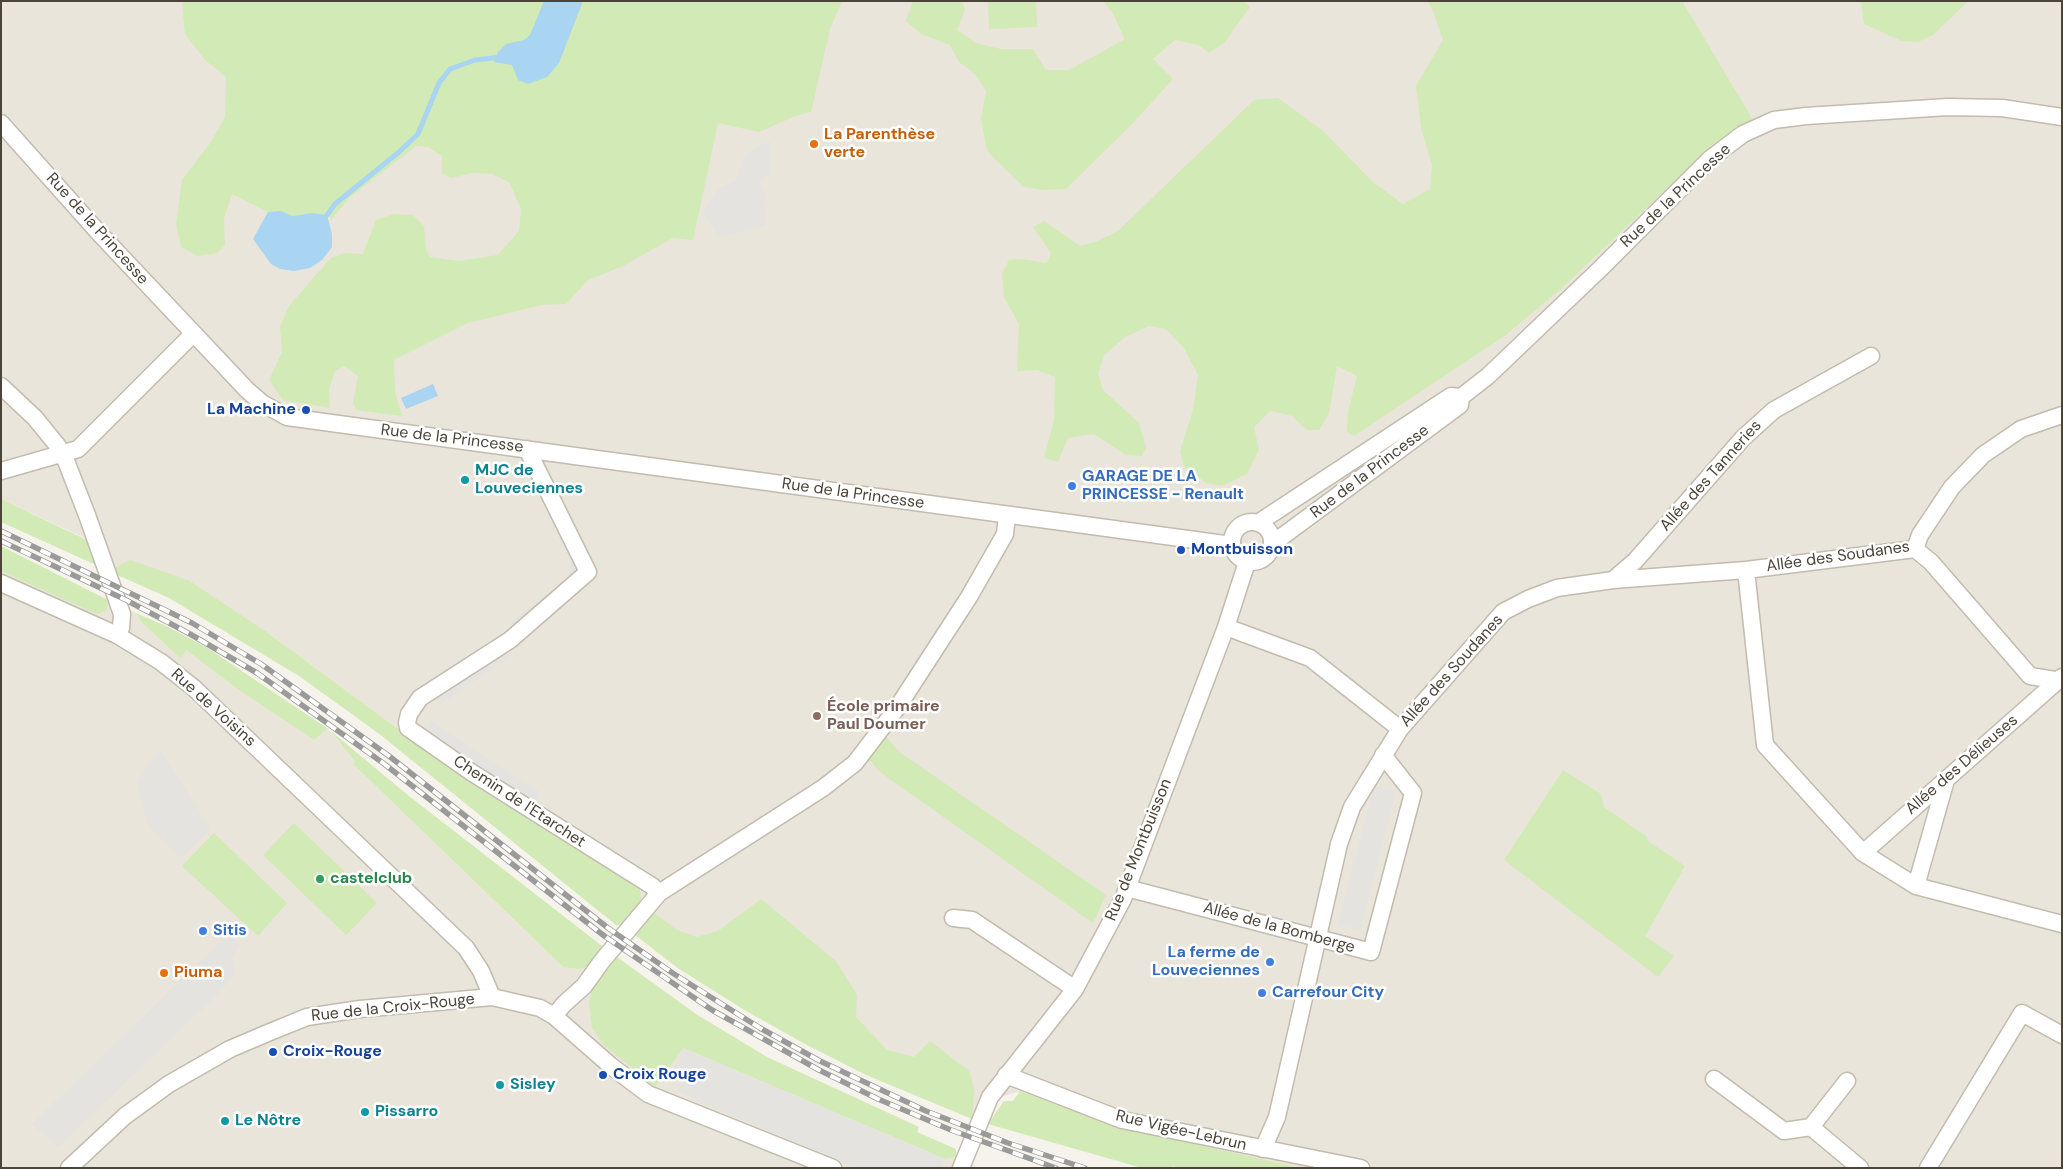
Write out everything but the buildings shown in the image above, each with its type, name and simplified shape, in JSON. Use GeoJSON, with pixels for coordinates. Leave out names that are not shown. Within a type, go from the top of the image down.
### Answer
{"type":"FeatureCollection","features":[{"type":"Feature","properties":{"kind":"street","name":"Rue de la Princesse"},"geometry":{"type":"LineString","coordinates":[[1272,544],[1330,503],[1460,405],[1462,397],[1488,376],[1593,276],[1710,159],[1744,134],[1774,120],[1806,116],[1948,108],[2002,108],[2062,117]]}},
{"type":"Feature","properties":{"kind":"street","name":"Rue de la Princesse"},"geometry":{"type":"LineString","coordinates":[[1,123],[193,334],[247,390],[262,403],[286,417],[1232,545]]}},
{"type":"Feature","properties":{"kind":"street"},"geometry":{"type":"LineString","coordinates":[[1,471],[78,449],[193,334]]}},
{"type":"Feature","properties":{"kind":"street","name":"Allée des Tanneries"},"geometry":{"type":"LineString","coordinates":[[1613,580],[1635,560],[1743,438],[1774,410],[1871,356]]}},
{"type":"Feature","properties":{"kind":"street"},"geometry":{"type":"LineString","coordinates":[[1,386],[35,418],[57,445],[62,455],[88,515],[122,614],[121,628],[117,635]]}},
{"type":"Feature","properties":{"kind":"street","name":"Rue de la Princesse"},"geometry":{"type":"LineString","coordinates":[[1258,523],[1451,396],[1462,397]]}},
{"type":"Feature","properties":{"kind":"street","name":"Allée des Soudanes"},"geometry":{"type":"LineString","coordinates":[[1263,1149],[1277,1117],[1339,844],[1352,807],[1400,729],[1503,612],[1528,599],[1557,588],[1613,580],[1746,570],[1915,549],[1920,535],[1952,487],[1983,455],[2021,429],[2062,415]]}},
{"type":"Feature","properties":{"kind":"street","name":"Chemin de l'Etarchet"},"geometry":{"type":"LineString","coordinates":[[527,449],[588,572],[510,640],[420,698],[408,714],[408,728],[471,772],[652,886],[659,893]]}},
{"type":"Feature","properties":{"kind":"street"},"geometry":{"type":"LineString","coordinates":[[1318,484],[1330,503]]}},
{"type":"Feature","properties":{"kind":"street"},"geometry":{"type":"LineString","coordinates":[[554,1016],[584,986],[602,961],[659,893],[823,788],[854,764],[897,708],[969,597],[1005,534],[1007,515]]}},
{"type":"Feature","properties":{"kind":"street"},"geometry":{"type":"LineString","coordinates":[[1252,522],[1258,523],[1267,529],[1272,544],[1268,555],[1258,562],[1247,562],[1237,555],[1232,545],[1233,538],[1239,527],[1252,522]]}},
{"type":"Feature","properties":{"kind":"street"},"geometry":{"type":"LineString","coordinates":[[1915,549],[1931,562],[2030,676],[2060,680]]}},
{"type":"Feature","properties":{"kind":"street","name":"Rue de Montbuisson"},"geometry":{"type":"LineString","coordinates":[[961,1168],[990,1097],[1006,1074],[1054,1018],[1075,989],[1127,888],[1226,627],[1247,562]]}},
{"type":"Feature","properties":{"kind":"street"},"geometry":{"type":"LineString","coordinates":[[1746,570],[1765,745],[1863,853],[1916,886],[2062,924]]}},
{"type":"Feature","properties":{"kind":"street","name":"Rue de Voisins"},"geometry":{"type":"LineString","coordinates":[[1,583],[117,635],[161,662],[194,688],[466,948],[481,971],[492,997]]}},
{"type":"Feature","properties":{"kind":"street"},"geometry":{"type":"LineString","coordinates":[[1226,627],[1310,658],[1400,729]]}},
{"type":"Feature","properties":{"kind":"street","name":"Allée des Délieuses"},"geometry":{"type":"LineString","coordinates":[[1863,853],[2060,680]]}},
{"type":"Feature","properties":{"kind":"street","name":"Allée de la Bomberge"},"geometry":{"type":"LineString","coordinates":[[1127,888],[1371,952],[1413,793],[1384,755]]}},
{"type":"Feature","properties":{"kind":"street"},"geometry":{"type":"LineString","coordinates":[[1916,886],[1946,779]]}},
{"type":"Feature","properties":{"kind":"street"},"geometry":{"type":"LineString","coordinates":[[953,918],[972,920],[1075,989]]}},
{"type":"Feature","properties":{"kind":"street","name":"Rue de la Croix-Rouge"},"geometry":{"type":"LineString","coordinates":[[69,1168],[125,1116],[169,1084],[230,1049],[307,1017],[492,997],[540,1008],[554,1016],[611,1066],[648,1094],[833,1168]]}},
{"type":"Feature","properties":{"kind":"street"},"geometry":{"type":"LineString","coordinates":[[1928,1168],[2022,1013],[2062,1035]]}},
{"type":"Feature","properties":{"kind":"street","name":"Rue Vigée-Lebrun"},"geometry":{"type":"LineString","coordinates":[[1006,1074],[1122,1120],[1361,1168]]}},
{"type":"Feature","properties":{"kind":"street"},"geometry":{"type":"LineString","coordinates":[[1714,1079],[1784,1131],[1811,1127],[1847,1081]]}},
{"type":"Feature","properties":{"kind":"street"},"geometry":{"type":"LineString","coordinates":[[1811,1127],[1860,1168]]}},
{"type":"Feature","properties":{"kind":"shaded area"},"geometry":{"type":"Polygon","coordinates":[[[1,1],[2062,1],[2062,1168],[1301,1168],[1115,1126],[1020,1091],[1000,1097],[986,1125],[972,1119],[964,1111],[655,943],[635,935],[624,926],[535,804],[390,723],[268,633],[96,565],[89,540],[1,499],[1,1]]]}},
{"type":"Feature","properties":{"kind":"shaded area"},"geometry":{"type":"Polygon","coordinates":[[[770,141],[770,174],[759,181],[765,193],[766,226],[719,237],[703,212],[717,190],[736,180],[746,153],[770,141]]]}},
{"type":"Feature","properties":{"kind":"shaded area"},"geometry":{"type":"Polygon","coordinates":[[[563,531],[578,562],[578,574],[509,635],[512,621],[564,581],[568,575],[571,558],[560,540],[563,531]]]}},
{"type":"Feature","properties":{"kind":"shaded area"},"geometry":{"type":"Polygon","coordinates":[[[1,571],[107,610],[108,600],[136,613],[141,622],[180,658],[186,650],[240,691],[314,740],[327,728],[355,762],[353,764],[563,967],[606,949],[617,957],[592,989],[683,1048],[945,1159],[956,1157],[972,1163],[973,1168],[1,1168],[1,571]]]}},
{"type":"Feature","properties":{"kind":"shaded area"},"geometry":{"type":"Polygon","coordinates":[[[504,649],[512,655],[438,706],[432,698],[504,649]]]}},
{"type":"Feature","properties":{"kind":"shaded area"},"geometry":{"type":"Polygon","coordinates":[[[430,720],[540,792],[535,804],[426,734],[430,720]]]}},
{"type":"Feature","properties":{"kind":"shaded area"},"geometry":{"type":"Polygon","coordinates":[[[160,749],[211,830],[181,858],[147,823],[137,782],[160,749]]]}},
{"type":"Feature","properties":{"kind":"shaded area"},"geometry":{"type":"Polygon","coordinates":[[[1374,786],[1396,792],[1360,930],[1338,924],[1374,786]]]}},
{"type":"Feature","properties":{"kind":"shaded area"},"geometry":{"type":"Polygon","coordinates":[[[228,935],[241,944],[232,958],[236,973],[220,992],[58,1147],[32,1124],[228,935]]]}},
{"type":"Feature","properties":{"kind":"shaded area"},"geometry":{"type":"Polygon","coordinates":[[[683,1048],[945,1159],[941,1168],[857,1168],[678,1092],[683,1081],[671,1076],[683,1048]]]}},
{"type":"Feature","properties":{"kind":"green space"},"geometry":{"type":"Polygon","coordinates":[[[182,1],[842,1],[830,29],[811,112],[798,115],[759,132],[718,123],[693,240],[673,238],[623,266],[588,280],[566,304],[542,305],[468,323],[394,360],[395,392],[402,416],[356,410],[353,403],[358,376],[344,366],[335,371],[329,389],[330,408],[283,400],[269,380],[282,352],[280,326],[289,306],[331,258],[344,253],[363,254],[376,220],[393,214],[413,215],[424,226],[426,249],[430,257],[459,261],[498,255],[519,231],[521,209],[510,183],[492,174],[473,173],[451,178],[442,173],[442,156],[428,147],[416,146],[349,198],[332,219],[327,215],[312,213],[293,216],[281,211],[268,212],[232,194],[224,218],[225,245],[217,253],[198,256],[181,247],[176,224],[182,180],[211,142],[225,117],[226,77],[205,60],[185,34],[182,1]]]}},
{"type":"Feature","properties":{"kind":"green space"},"geometry":{"type":"Polygon","coordinates":[[[913,1],[962,1],[965,10],[957,30],[976,43],[1001,49],[1033,49],[1046,70],[1069,70],[1125,39],[1112,12],[1103,1],[1243,1],[1250,7],[1224,43],[1209,53],[1199,45],[1175,40],[1153,59],[1173,79],[1131,125],[1066,189],[1042,190],[1024,187],[987,151],[981,119],[986,91],[975,74],[959,62],[950,45],[921,34],[906,21],[913,1]]]}},
{"type":"Feature","properties":{"kind":"green space"},"geometry":{"type":"Polygon","coordinates":[[[988,1],[1036,1],[1037,27],[989,29],[988,1]]]}},
{"type":"Feature","properties":{"kind":"green space"},"geometry":{"type":"Polygon","coordinates":[[[1427,1],[1682,1],[1753,120],[1713,144],[1560,290],[1503,337],[1354,436],[1347,432],[1348,412],[1357,376],[1337,366],[1329,413],[1319,430],[1307,430],[1292,416],[1270,411],[1254,427],[1259,450],[1247,474],[1222,486],[1206,483],[1184,466],[1180,451],[1193,410],[1198,375],[1184,348],[1166,329],[1149,326],[1125,337],[1104,355],[1098,373],[1103,390],[1139,423],[1146,448],[1142,456],[1126,455],[1094,434],[1068,438],[1058,462],[1044,458],[1054,420],[1055,377],[1037,370],[1017,371],[1019,324],[1004,297],[1002,273],[1009,260],[1020,259],[1047,263],[1051,253],[1033,227],[1044,221],[1080,246],[1095,242],[1118,231],[1254,100],[1278,98],[1323,131],[1374,183],[1403,204],[1430,189],[1432,165],[1421,128],[1416,86],[1443,40],[1432,8],[1427,1]]]}},
{"type":"Feature","properties":{"kind":"green space"},"geometry":{"type":"Polygon","coordinates":[[[1861,1],[1968,1],[1933,35],[1918,42],[1902,41],[1864,24],[1861,1]]]}},
{"type":"Feature","properties":{"kind":"green space"},"geometry":{"type":"Polygon","coordinates":[[[1,499],[89,541],[96,565],[1,522],[1,499]]]}},
{"type":"Feature","properties":{"kind":"green space"},"geometry":{"type":"Polygon","coordinates":[[[1,546],[108,600],[107,610],[97,614],[1,571],[1,546]]]}},
{"type":"Feature","properties":{"kind":"green space"},"geometry":{"type":"Polygon","coordinates":[[[130,560],[188,580],[268,633],[390,723],[629,878],[640,890],[641,900],[624,926],[616,925],[378,733],[299,676],[169,598],[115,574],[113,569],[130,560]]]}},
{"type":"Feature","properties":{"kind":"green space"},"geometry":{"type":"Polygon","coordinates":[[[136,613],[206,647],[328,728],[314,740],[240,691],[186,650],[181,659],[141,622],[136,613]]]}},
{"type":"Feature","properties":{"kind":"green space"},"geometry":{"type":"Polygon","coordinates":[[[330,730],[409,796],[606,949],[593,965],[580,969],[563,967],[353,764],[355,762],[330,730]]]}},
{"type":"Feature","properties":{"kind":"green space"},"geometry":{"type":"Polygon","coordinates":[[[886,736],[898,751],[1106,895],[1093,923],[880,772],[868,758],[886,736]]]}},
{"type":"Feature","properties":{"kind":"green space"},"geometry":{"type":"Polygon","coordinates":[[[1563,770],[1601,794],[1604,807],[1646,836],[1648,841],[1685,866],[1645,936],[1674,956],[1658,977],[1504,860],[1563,770]]]}},
{"type":"Feature","properties":{"kind":"green space","name":"castelclub"},"geometry":{"type":"Polygon","coordinates":[[[294,823],[377,903],[346,935],[263,855],[294,823]]]}},
{"type":"Feature","properties":{"kind":"green space","name":"castelclub"},"geometry":{"type":"Polygon","coordinates":[[[214,833],[287,903],[258,936],[182,866],[214,833]]]}},
{"type":"Feature","properties":{"kind":"green space"},"geometry":{"type":"Polygon","coordinates":[[[761,899],[836,961],[857,995],[856,1017],[887,1050],[914,1057],[930,1041],[969,1071],[974,1088],[972,1119],[866,1075],[805,1044],[746,1011],[679,969],[635,935],[653,912],[677,930],[697,937],[718,931],[761,899]]]}},
{"type":"Feature","properties":{"kind":"green space"},"geometry":{"type":"Polygon","coordinates":[[[617,957],[696,1014],[767,1057],[919,1127],[917,1132],[956,1149],[956,1157],[945,1159],[683,1048],[655,1087],[603,1044],[592,1027],[589,1003],[592,989],[617,957]]]}},
{"type":"Feature","properties":{"kind":"green space"},"geometry":{"type":"Polygon","coordinates":[[[1020,1091],[1115,1126],[1301,1168],[1177,1168],[1173,1166],[1172,1168],[1142,1168],[988,1124],[1004,1101],[1013,1101],[1020,1091]]]}},
{"type":"Feature","properties":{"kind":"water"},"geometry":{"type":"Polygon","coordinates":[[[544,1],[583,1],[559,63],[547,77],[528,84],[518,80],[512,65],[494,62],[498,52],[506,44],[524,40],[530,35],[544,1]]]}},
{"type":"Feature","properties":{"kind":"water"},"geometry":{"type":"Polygon","coordinates":[[[281,211],[293,216],[312,213],[327,215],[332,234],[332,247],[322,260],[310,268],[294,271],[280,269],[271,264],[253,239],[268,212],[281,211]]]}},
{"type":"Feature","properties":{"kind":"water"},"geometry":{"type":"Polygon","coordinates":[[[433,384],[438,396],[406,409],[401,398],[433,384]]]}},
{"type":"Feature","properties":{"kind":"waterway"},"geometry":{"type":"LineString","coordinates":[[327,215],[335,204],[399,152],[418,134],[439,83],[450,69],[475,60],[502,57]]}},
{"type":"Feature","properties":{"kind":"railway"},"geometry":{"type":"LineString","coordinates":[[1,531],[192,623],[261,664],[389,756],[608,928],[674,974],[760,1028],[820,1061],[926,1111],[1008,1143],[1085,1168]]}},
{"type":"Feature","properties":{"kind":"railway"},"geometry":{"type":"LineString","coordinates":[[1,541],[126,600],[257,673],[383,763],[603,935],[712,1010],[819,1070],[878,1099],[951,1130],[1056,1168]]}},
{"type":"Feature","properties":{"kind":"place","name":"La Parenthèse verte"},"geometry":{"type":"Point","coordinates":[814,144]}},
{"type":"Feature","properties":{"kind":"place","name":"La Machine"},"geometry":{"type":"Point","coordinates":[306,410]}},
{"type":"Feature","properties":{"kind":"place","name":"MJC de Louveciennes"},"geometry":{"type":"Point","coordinates":[465,480]}},
{"type":"Feature","properties":{"kind":"place","name":"GARAGE DE LA PRINCESSE - Renault"},"geometry":{"type":"Point","coordinates":[1072,486]}},
{"type":"Feature","properties":{"kind":"place","name":"Montbuisson"},"geometry":{"type":"Point","coordinates":[1181,550]}},
{"type":"Feature","properties":{"kind":"place","name":"École primaire Paul Doumer"},"geometry":{"type":"Point","coordinates":[817,716]}},
{"type":"Feature","properties":{"kind":"place","name":"castelclub"},"geometry":{"type":"Point","coordinates":[320,879]}},
{"type":"Feature","properties":{"kind":"place","name":"Sitis"},"geometry":{"type":"Point","coordinates":[203,931]}},
{"type":"Feature","properties":{"kind":"place","name":"La ferme de Louveciennes"},"geometry":{"type":"Point","coordinates":[1270,962]}},
{"type":"Feature","properties":{"kind":"place","name":"Piuma"},"geometry":{"type":"Point","coordinates":[164,973]}},
{"type":"Feature","properties":{"kind":"place","name":"Carrefour City"},"geometry":{"type":"Point","coordinates":[1262,993]}},
{"type":"Feature","properties":{"kind":"place","name":"Croix-Rouge"},"geometry":{"type":"Point","coordinates":[273,1052]}},
{"type":"Feature","properties":{"kind":"place","name":"Croix Rouge"},"geometry":{"type":"Point","coordinates":[603,1075]}},
{"type":"Feature","properties":{"kind":"place","name":"Sisley"},"geometry":{"type":"Point","coordinates":[500,1085]}},
{"type":"Feature","properties":{"kind":"place","name":"Pissarro"},"geometry":{"type":"Point","coordinates":[365,1112]}},
{"type":"Feature","properties":{"kind":"place","name":"Le Nôtre"},"geometry":{"type":"Point","coordinates":[225,1121]}}]}
